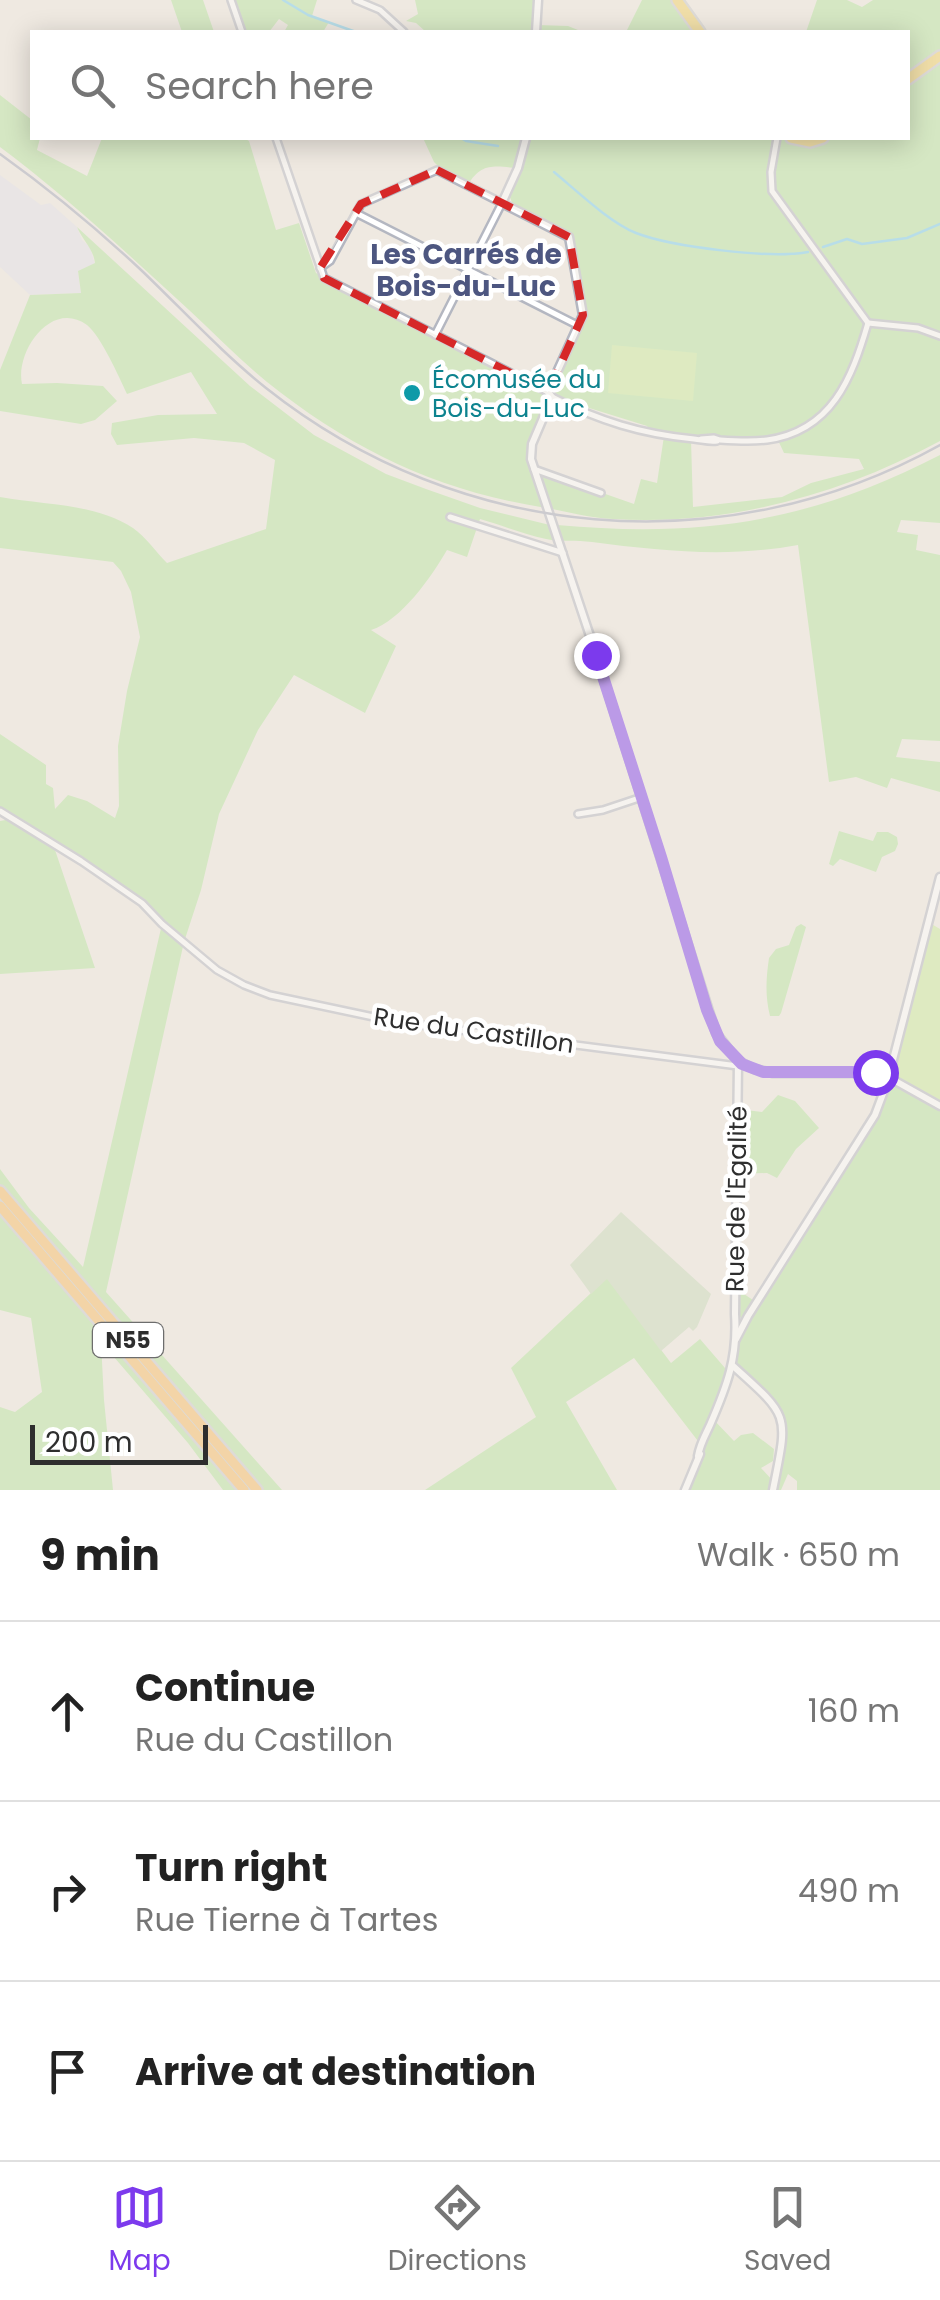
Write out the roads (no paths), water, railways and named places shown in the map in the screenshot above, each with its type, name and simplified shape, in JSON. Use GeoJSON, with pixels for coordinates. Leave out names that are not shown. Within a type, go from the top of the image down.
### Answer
{"type":"FeatureCollection","features":[{"type":"Feature","properties":{"kind":"highway","name":"N55"},"geometry":{"type":"LineString","coordinates":[[0,1190],[257,1490]]}},
{"type":"Feature","properties":{"kind":"highway","name":"N55"},"geometry":{"type":"LineString","coordinates":[[0,1206],[244,1490]]}},
{"type":"Feature","properties":{"kind":"main road"},"geometry":{"type":"LineString","coordinates":[[677,0],[699,30]]}},
{"type":"Feature","properties":{"kind":"main road"},"geometry":{"type":"LineString","coordinates":[[910,78],[940,56]]}},
{"type":"Feature","properties":{"kind":"street"},"geometry":{"type":"LineString","coordinates":[[231,0],[241,30]]}},
{"type":"Feature","properties":{"kind":"street"},"geometry":{"type":"LineString","coordinates":[[356,0],[380,10],[402,30]]}},
{"type":"Feature","properties":{"kind":"street"},"geometry":{"type":"LineString","coordinates":[[536,30],[538,0]]}},
{"type":"Feature","properties":{"kind":"street"},"geometry":{"type":"LineString","coordinates":[[277,140],[324,278],[587,414],[630,429],[674,438],[758,441],[798,430],[836,400],[850,378],[868,323]]}},
{"type":"Feature","properties":{"kind":"street"},"geometry":{"type":"LineString","coordinates":[[435,335],[502,203],[525,140]]}},
{"type":"Feature","properties":{"kind":"street"},"geometry":{"type":"LineString","coordinates":[[777,140],[770,172],[772,191],[868,323],[918,328],[940,336]]}},
{"type":"Feature","properties":{"kind":"street"},"geometry":{"type":"LineString","coordinates":[[320,268],[330,261],[361,204],[437,170],[569,237],[584,315],[550,394],[531,456],[712,1023],[720,1041],[738,1063]]}},
{"type":"Feature","properties":{"kind":"street"},"geometry":{"type":"LineString","coordinates":[[356,213],[580,326]]}},
{"type":"Feature","properties":{"kind":"street"},"geometry":{"type":"LineString","coordinates":[[534,469],[601,494]]}},
{"type":"Feature","properties":{"kind":"street"},"geometry":{"type":"LineString","coordinates":[[450,517],[563,553]]}},
{"type":"Feature","properties":{"kind":"street"},"geometry":{"type":"LineString","coordinates":[[578,814],[642,797]]}},
{"type":"Feature","properties":{"kind":"street","name":"Rue du Castillon"},"geometry":{"type":"LineString","coordinates":[[0,811],[130,894],[217,970],[270,995],[397,1022],[738,1063],[773,1073],[875,1072],[888,1077]]}},
{"type":"Feature","properties":{"kind":"street"},"geometry":{"type":"LineString","coordinates":[[736,1338],[875,1115],[940,877]]}},
{"type":"Feature","properties":{"kind":"street","name":"Rue de l'Egalité"},"geometry":{"type":"LineString","coordinates":[[733,1366],[738,1063]]}},
{"type":"Feature","properties":{"kind":"street"},"geometry":{"type":"LineString","coordinates":[[888,1077],[940,1106]]}},
{"type":"Feature","properties":{"kind":"street"},"geometry":{"type":"LineString","coordinates":[[685,1490],[733,1366],[773,1402],[780,1414],[783,1436],[773,1490]]}},
{"type":"Feature","properties":{"kind":"waterway"},"geometry":{"type":"LineString","coordinates":[[283,0],[308,15],[350,30]]}},
{"type":"Feature","properties":{"kind":"waterway"},"geometry":{"type":"LineString","coordinates":[[464,140],[498,146]]}},
{"type":"Feature","properties":{"kind":"waterway"},"geometry":{"type":"LineString","coordinates":[[554,172],[615,222],[636,233],[696,247],[747,253],[808,252]]}},
{"type":"Feature","properties":{"kind":"waterway"},"geometry":{"type":"LineString","coordinates":[[823,247],[847,239],[862,244],[907,238],[940,224]]}},
{"type":"Feature","properties":{"kind":"railway"},"geometry":{"type":"LineString","coordinates":[[0,154],[106,239],[266,388],[342,440],[423,479],[508,505],[595,519],[683,520],[771,508],[857,483],[940,445]]}},
{"type":"Feature","properties":{"kind":"place","name":"Écomusée du Bois-du-Luc"},"geometry":{"type":"Point","coordinates":[412,393]}},
{"type":"Feature","properties":{"kind":"district","name":"Les Carrés de Bois-du-Luc"},"geometry":{"type":"Point","coordinates":[466,270]}}]}
